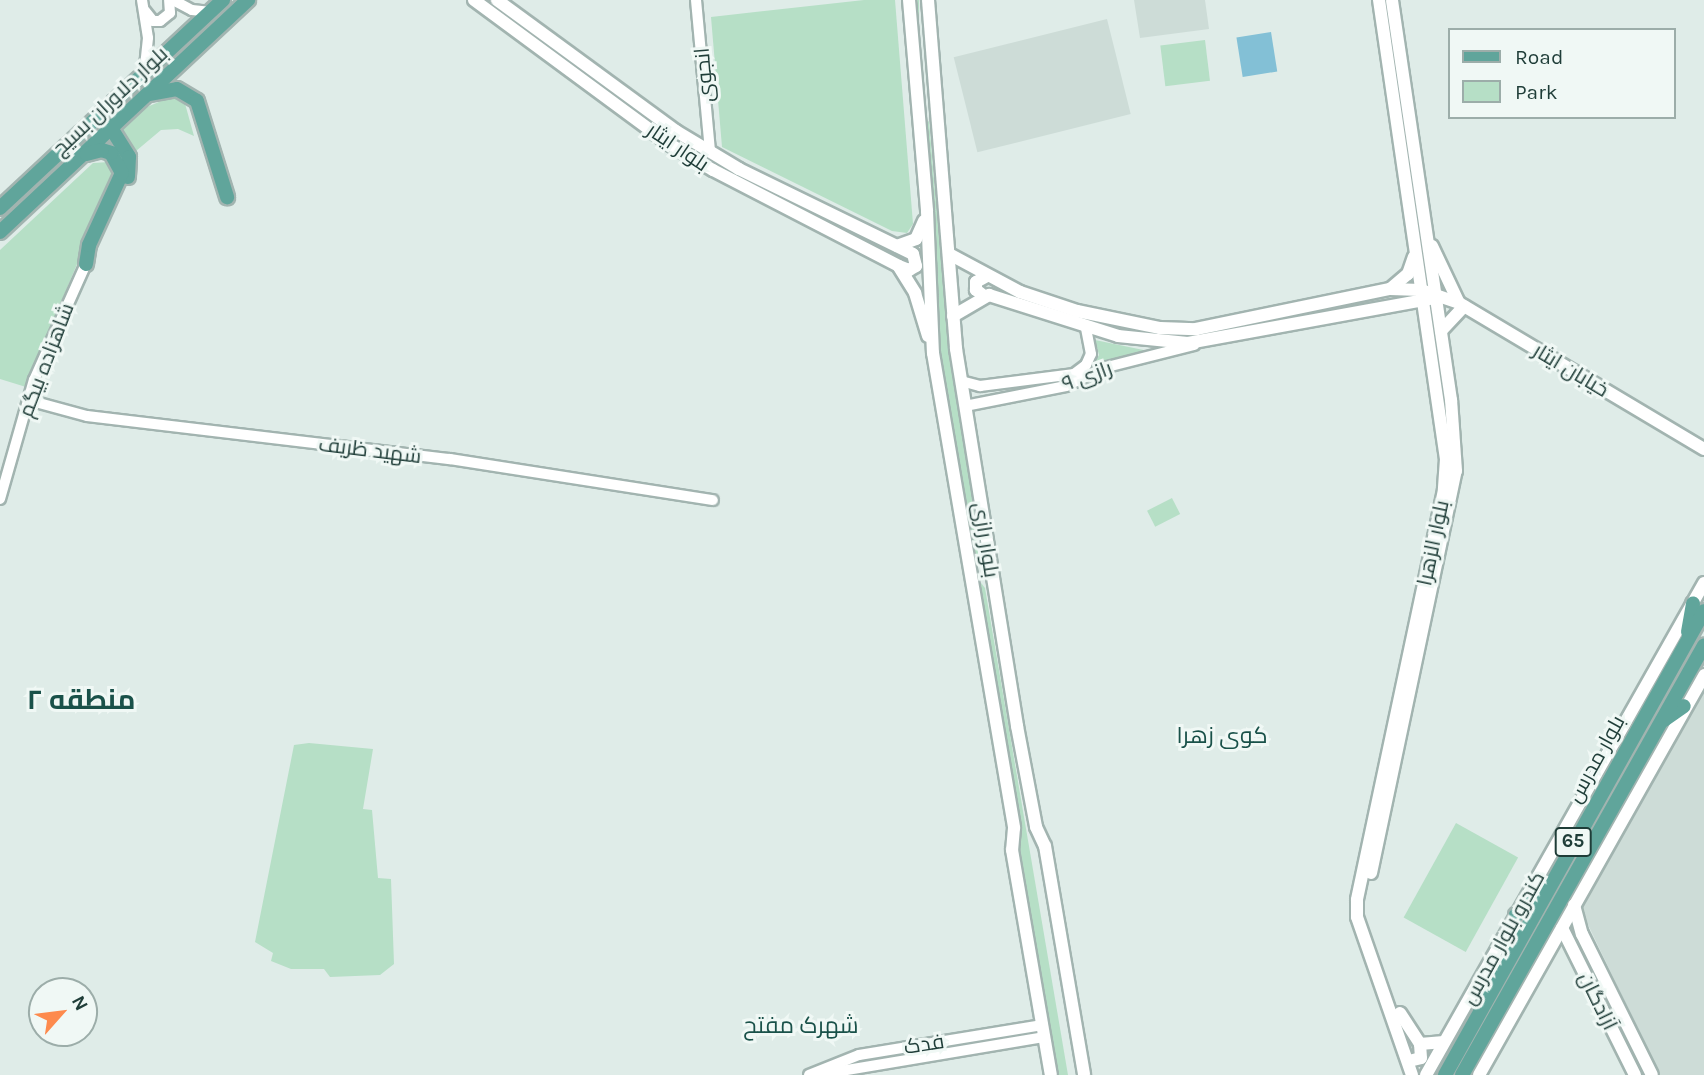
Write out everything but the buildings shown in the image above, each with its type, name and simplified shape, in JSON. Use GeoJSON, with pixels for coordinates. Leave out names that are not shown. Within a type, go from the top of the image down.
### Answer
{"type":"FeatureCollection","features":[{"type":"Feature","properties":{"kind":"main road","name":"بلوار دلاوران بسیج"},"geometry":{"type":"LineString","coordinates":[[0,208],[223,0]]}},
{"type":"Feature","properties":{"kind":"main road","name":"بلوار دلاوران بسیج"},"geometry":{"type":"LineString","coordinates":[[0,232],[248,0]]}},
{"type":"Feature","properties":{"kind":"main road","name":"بلوار ایثار"},"geometry":{"type":"LineString","coordinates":[[474,0],[671,145],[753,193],[899,266]]}},
{"type":"Feature","properties":{"kind":"main road","name":"بلوار ایثار"},"geometry":{"type":"LineString","coordinates":[[497,0],[710,151],[897,246]]}},
{"type":"Feature","properties":{"kind":"main road","name":"بلوار رازی"},"geometry":{"type":"LineString","coordinates":[[909,0],[927,211],[933,353],[1014,828],[1012,850],[1051,1075]]}},
{"type":"Feature","properties":{"kind":"main road","name":"بلوار رازی"},"geometry":{"type":"LineString","coordinates":[[928,0],[951,255],[953,316],[961,382],[992,575],[1084,1075]]}},
{"type":"Feature","properties":{"kind":"main road","name":"بلوار الزهرا"},"geometry":{"type":"LineString","coordinates":[[1379,0],[1422,296],[1434,334],[1455,440],[1453,491],[1365,914],[1401,1016],[1420,1044]]}},
{"type":"Feature","properties":{"kind":"main road","name":"بلوار الزهرا"},"geometry":{"type":"LineString","coordinates":[[1392,0],[1436,297],[1434,334],[1446,450],[1444,490],[1357,908],[1412,1075]]}},
{"type":"Feature","properties":{"kind":"main road"},"geometry":{"type":"LineString","coordinates":[[147,95],[177,89],[197,101],[227,197]]}},
{"type":"Feature","properties":{"kind":"main road"},"geometry":{"type":"LineString","coordinates":[[920,113],[939,109]]}},
{"type":"Feature","properties":{"kind":"main road"},"geometry":{"type":"LineString","coordinates":[[111,128],[129,157],[128,177]]}},
{"type":"Feature","properties":{"kind":"main road"},"geometry":{"type":"LineString","coordinates":[[81,156],[106,151],[119,162],[122,173],[89,245],[86,264]]}},
{"type":"Feature","properties":{"kind":"main road"},"geometry":{"type":"LineString","coordinates":[[1401,155],[1415,154]]}},
{"type":"Feature","properties":{"kind":"main road"},"geometry":{"type":"LineString","coordinates":[[897,246],[920,235],[927,211]]}},
{"type":"Feature","properties":{"kind":"main road"},"geometry":{"type":"LineString","coordinates":[[1390,289],[1399,304],[1434,334],[1461,304],[1426,233]]}},
{"type":"Feature","properties":{"kind":"main road"},"geometry":{"type":"LineString","coordinates":[[897,246],[917,259],[912,269],[899,266]]}},
{"type":"Feature","properties":{"kind":"main road"},"geometry":{"type":"LineString","coordinates":[[1390,289],[1408,274],[1415,253]]}},
{"type":"Feature","properties":{"kind":"main road"},"geometry":{"type":"LineString","coordinates":[[951,255],[987,276],[1077,311],[1126,323],[1188,329],[1390,289],[1422,296]]}},
{"type":"Feature","properties":{"kind":"main road"},"geometry":{"type":"LineString","coordinates":[[899,266],[915,293],[933,353]]}},
{"type":"Feature","properties":{"kind":"main road"},"geometry":{"type":"LineString","coordinates":[[987,276],[976,282],[976,290],[983,295],[1086,328],[1131,338],[1208,341],[1399,304],[1422,296]]}},
{"type":"Feature","properties":{"kind":"main road"},"geometry":{"type":"LineString","coordinates":[[953,316],[983,295]]}},
{"type":"Feature","properties":{"kind":"main road","name":"خیابان ایثار"},"geometry":{"type":"LineString","coordinates":[[1422,296],[1461,304],[1704,449]]}},
{"type":"Feature","properties":{"kind":"main road"},"geometry":{"type":"LineString","coordinates":[[970,579],[992,575]]}},
{"type":"Feature","properties":{"kind":"main road","name":"کندرو بلوار مدرس"},"geometry":{"type":"LineString","coordinates":[[1426,1075],[1516,915],[1698,607],[1704,583]]}},
{"type":"Feature","properties":{"kind":"main road","name":"بلوار مدرس"},"geometry":{"type":"LineString","coordinates":[[1445,1075],[1686,642],[1698,607]]}},
{"type":"Feature","properties":{"kind":"main road","name":"بلوار مدرس"},"geometry":{"type":"LineString","coordinates":[[1462,1075],[1704,645]]}},
{"type":"Feature","properties":{"kind":"main road"},"geometry":{"type":"LineString","coordinates":[[1479,1075],[1684,706],[1704,675]]}},
{"type":"Feature","properties":{"kind":"main road"},"geometry":{"type":"LineString","coordinates":[[1660,723],[1684,706]]}},
{"type":"Feature","properties":{"kind":"main road"},"geometry":{"type":"LineString","coordinates":[[1588,815],[1603,824]]}},
{"type":"Feature","properties":{"kind":"main road"},"geometry":{"type":"LineString","coordinates":[[1516,915],[1547,889]]}},
{"type":"Feature","properties":{"kind":"main road","name":"آزادگان"},"geometry":{"type":"LineString","coordinates":[[1574,905],[1582,934],[1652,1075]]}},
{"type":"Feature","properties":{"kind":"main road","name":"آزادگان"},"geometry":{"type":"LineString","coordinates":[[1562,928],[1635,1075]]}},
{"type":"Feature","properties":{"kind":"main road"},"geometry":{"type":"LineString","coordinates":[[1569,942],[1582,934]]}},
{"type":"Feature","properties":{"kind":"main road"},"geometry":{"type":"LineString","coordinates":[[1409,1061],[1421,1058],[1420,1044],[1444,1042]]}},
{"type":"Feature","properties":{"kind":"street"},"geometry":{"type":"LineString","coordinates":[[143,5],[153,21],[160,21],[170,13],[171,0],[192,10],[211,12]]}},
{"type":"Feature","properties":{"kind":"street","name":"انجوی"},"geometry":{"type":"LineString","coordinates":[[696,0],[710,151]]}},
{"type":"Feature","properties":{"kind":"street"},"geometry":{"type":"LineString","coordinates":[[143,5],[148,38],[144,74]]}},
{"type":"Feature","properties":{"kind":"street","name":"شاهزاده بیگم"},"geometry":{"type":"LineString","coordinates":[[0,499],[28,400],[86,264]]}},
{"type":"Feature","properties":{"kind":"street","name":"رازی ۹"},"geometry":{"type":"LineString","coordinates":[[961,382],[980,386],[1076,377],[1090,360],[1086,328]]}},
{"type":"Feature","properties":{"kind":"street","name":"رازی ۹"},"geometry":{"type":"LineString","coordinates":[[965,406],[1208,341]]}},
{"type":"Feature","properties":{"kind":"street"},"geometry":{"type":"LineString","coordinates":[[980,386],[976,392],[982,400]]}},
{"type":"Feature","properties":{"kind":"street","name":"شهید ظریف"},"geometry":{"type":"LineString","coordinates":[[28,400],[87,416],[450,459],[713,500]]}},
{"type":"Feature","properties":{"kind":"street"},"geometry":{"type":"LineString","coordinates":[[1017,1030],[1023,1034],[1022,1042]]}},
{"type":"Feature","properties":{"kind":"street","name":"فدک"},"geometry":{"type":"LineString","coordinates":[[809,1075],[859,1055],[1017,1030],[1044,1031]]}},
{"type":"Feature","properties":{"kind":"street","name":"فدک"},"geometry":{"type":"LineString","coordinates":[[817,1075],[1022,1042],[1044,1031]]}},
{"type":"Feature","properties":{"kind":"shaded area"},"geometry":{"type":"Polygon","coordinates":[[[1134,0],[1205,0],[1209,29],[1140,38],[1134,0]]]}},
{"type":"Feature","properties":{"kind":"shaded area"},"geometry":{"type":"Polygon","coordinates":[[[1107,19],[1131,114],[977,152],[954,57],[1107,19]]]}},
{"type":"Feature","properties":{"kind":"shaded area"},"geometry":{"type":"Polygon","coordinates":[[[1704,691],[1704,1075],[1660,1075],[1581,910],[1704,691]]]}},
{"type":"Feature","properties":{"kind":"green space"},"geometry":{"type":"Polygon","coordinates":[[[864,0],[895,0],[913,224],[907,233],[892,231],[722,147],[711,17],[864,0]]]}},
{"type":"Feature","properties":{"kind":"green space"},"geometry":{"type":"Polygon","coordinates":[[[912,0],[919,0],[919,104],[912,104],[912,0]]]}},
{"type":"Feature","properties":{"kind":"green space"},"geometry":{"type":"Polygon","coordinates":[[[1205,40],[1210,81],[1165,86],[1160,45],[1205,40]]]}},
{"type":"Feature","properties":{"kind":"green space"},"geometry":{"type":"Polygon","coordinates":[[[171,97],[184,100],[194,136],[178,129],[161,130],[136,151],[118,133],[142,109],[171,97]]]}},
{"type":"Feature","properties":{"kind":"green space"},"geometry":{"type":"Polygon","coordinates":[[[929,121],[950,363],[983,556],[980,560],[973,554],[940,359],[923,125],[929,121]]]}},
{"type":"Feature","properties":{"kind":"green space"},"geometry":{"type":"Polygon","coordinates":[[[109,162],[114,171],[109,187],[26,387],[0,379],[0,250],[93,163],[109,162]]]}},
{"type":"Feature","properties":{"kind":"green space"},"geometry":{"type":"Polygon","coordinates":[[[1095,340],[1158,353],[1089,372],[1099,355],[1095,340]]]}},
{"type":"Feature","properties":{"kind":"green space"},"geometry":{"type":"Polygon","coordinates":[[[1172,498],[1180,514],[1155,527],[1147,511],[1172,498]]]}},
{"type":"Feature","properties":{"kind":"green space"},"geometry":{"type":"Polygon","coordinates":[[[981,583],[985,588],[1068,1075],[1058,1075],[976,585],[981,583]]]}},
{"type":"Feature","properties":{"kind":"green space"},"geometry":{"type":"Polygon","coordinates":[[[309,743],[373,749],[363,809],[372,810],[378,878],[391,879],[394,964],[380,975],[330,977],[324,969],[291,969],[271,961],[273,953],[255,942],[294,745],[309,743]]]}},
{"type":"Feature","properties":{"kind":"green space"},"geometry":{"type":"Polygon","coordinates":[[[1456,823],[1518,857],[1466,952],[1404,917],[1456,823]]]}},
{"type":"Feature","properties":{"kind":"water"},"geometry":{"type":"Polygon","coordinates":[[[1271,32],[1277,72],[1243,77],[1236,37],[1271,32]]]}},
{"type":"Feature","properties":{"kind":"district","name":"منطقه ۲"},"geometry":{"type":"Point","coordinates":[81,700]}},
{"type":"Feature","properties":{"kind":"district","name":"کوی زهرا"},"geometry":{"type":"Point","coordinates":[1222,736]}},
{"type":"Feature","properties":{"kind":"district","name":"شهرک مفتح"},"geometry":{"type":"Point","coordinates":[801,1026]}}]}
